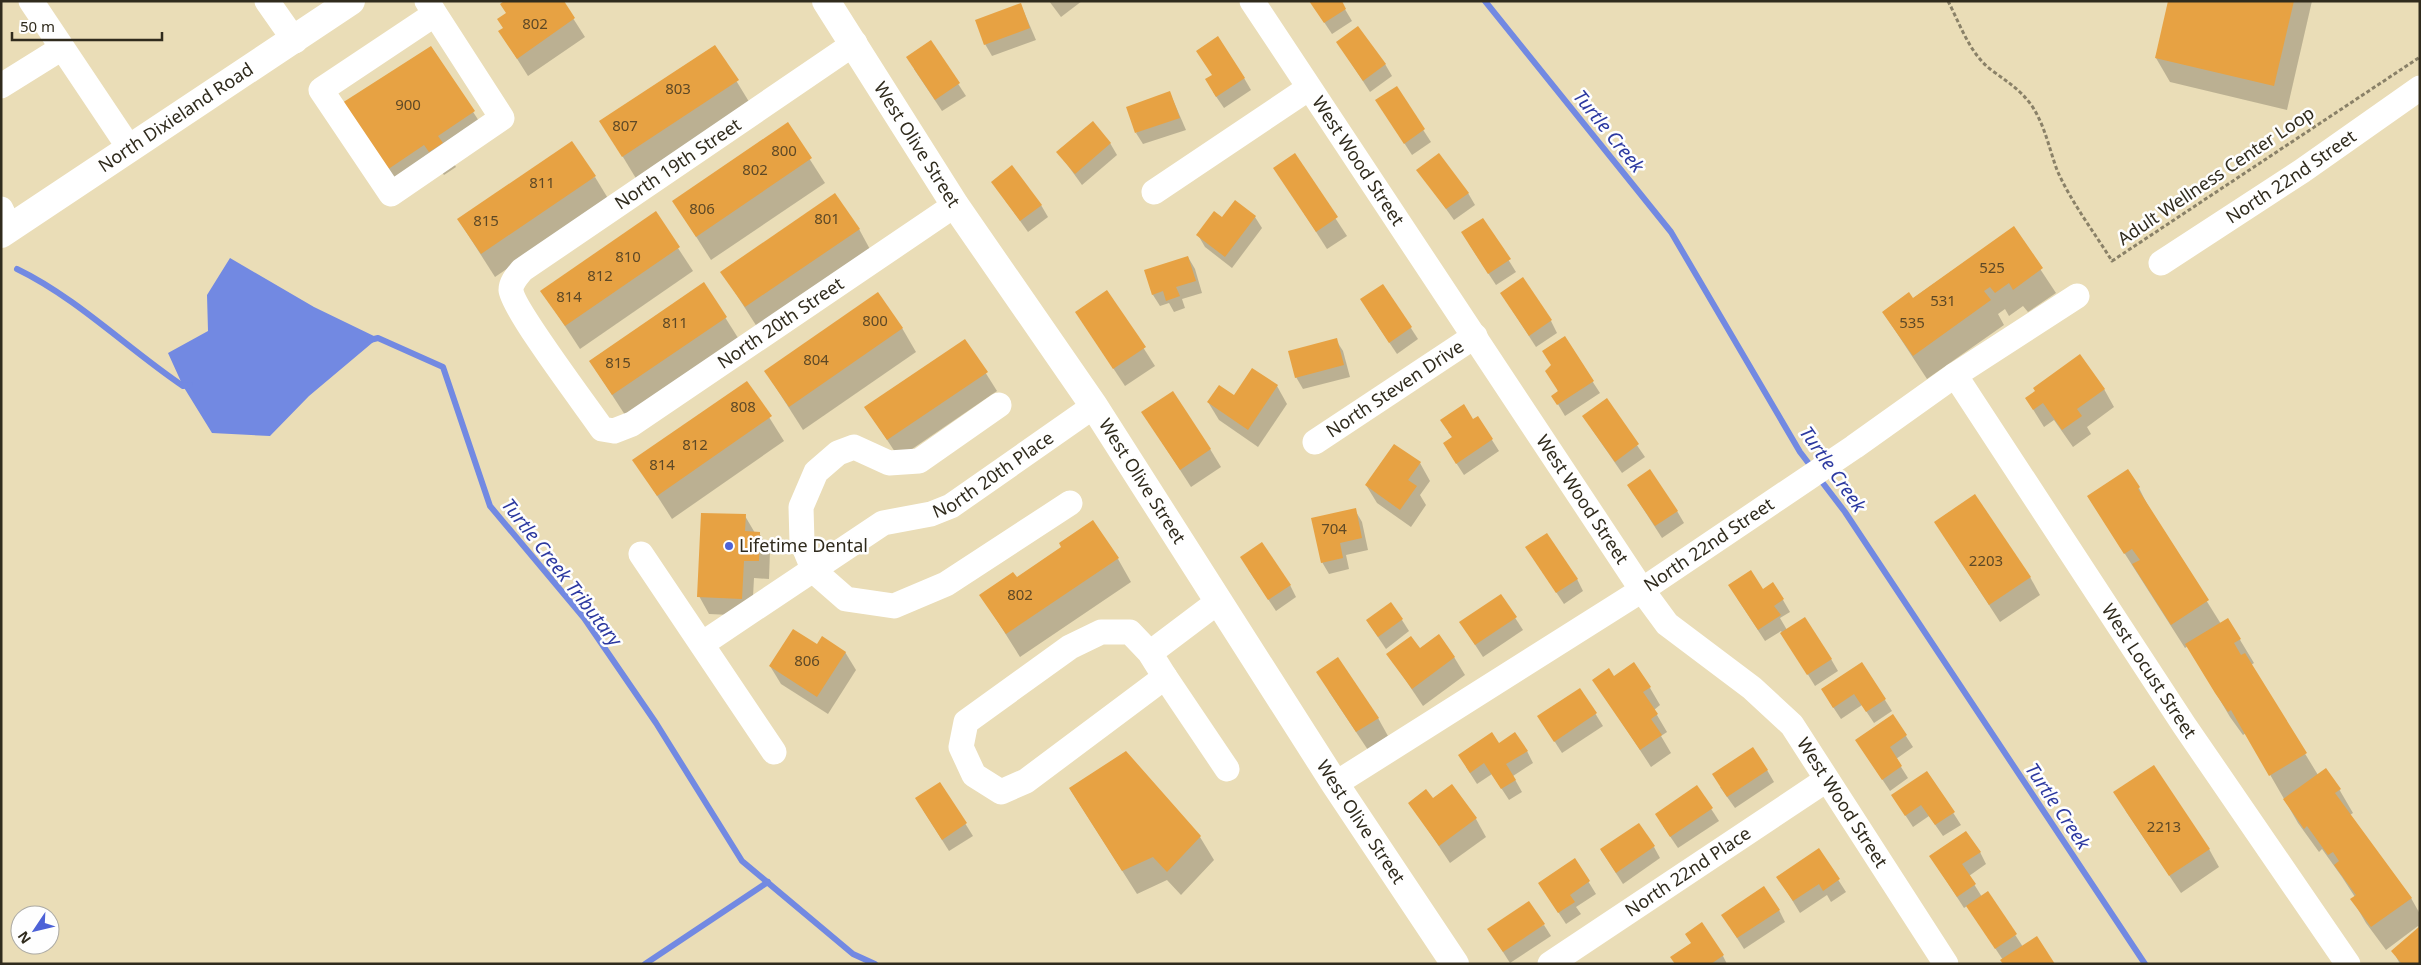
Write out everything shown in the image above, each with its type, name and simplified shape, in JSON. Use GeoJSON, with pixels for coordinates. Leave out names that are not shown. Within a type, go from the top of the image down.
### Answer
{"type":"FeatureCollection","features":[{"type":"Feature","properties":{"kind":"main road","name":"North Dixieland Road"},"geometry":{"type":"LineString","coordinates":[[4,224],[130,149],[295,41],[351,1]]}},
{"type":"Feature","properties":{"kind":"main road","name":"West Olive Street"},"geometry":{"type":"LineString","coordinates":[[826,1],[855,43],[955,205],[1094,406],[1336,784],[1455,964]]}},
{"type":"Feature","properties":{"kind":"street"},"geometry":{"type":"LineString","coordinates":[[31,1],[130,149]]}},
{"type":"Feature","properties":{"kind":"street"},"geometry":{"type":"LineString","coordinates":[[267,1],[295,41]]}},
{"type":"Feature","properties":{"kind":"street","name":"West Wood Street"},"geometry":{"type":"LineString","coordinates":[[1252,1],[1476,336],[1642,590],[1667,624],[1752,688],[1792,724],[1826,780],[1946,964]]}},
{"type":"Feature","properties":{"kind":"street"},"geometry":{"type":"LineString","coordinates":[[431,8],[502,118],[391,194],[321,90],[431,8]]}},
{"type":"Feature","properties":{"kind":"street","name":"North 19th Street"},"geometry":{"type":"LineString","coordinates":[[602,429],[526,321],[511,292],[513,281],[522,270],[855,43]]}},
{"type":"Feature","properties":{"kind":"street"},"geometry":{"type":"LineString","coordinates":[[4,78],[62,48]]}},
{"type":"Feature","properties":{"kind":"street"},"geometry":{"type":"LineString","coordinates":[[1154,192],[1309,88]]}},
{"type":"Feature","properties":{"kind":"street","name":"North 22nd Street"},"geometry":{"type":"LineString","coordinates":[[2161,263],[2294,176],[2420,88]]}},
{"type":"Feature","properties":{"kind":"street","name":"North 20th Street"},"geometry":{"type":"LineString","coordinates":[[602,429],[614,431],[632,424],[955,205]]}},
{"type":"Feature","properties":{"kind":"street","name":"North 22nd Street"},"geometry":{"type":"LineString","coordinates":[[1336,784],[1642,590],[1854,447],[1955,375],[2077,296]]}},
{"type":"Feature","properties":{"kind":"street","name":"North Steven Drive"},"geometry":{"type":"LineString","coordinates":[[1315,442],[1476,336]]}},
{"type":"Feature","properties":{"kind":"street","name":"West Locust Street"},"geometry":{"type":"LineString","coordinates":[[1955,375],[2184,725],[2348,964]]}},
{"type":"Feature","properties":{"kind":"street"},"geometry":{"type":"LineString","coordinates":[[999,405],[918,461],[889,463],[854,447],[838,452],[816,472],[801,507],[802,542],[814,571],[846,599],[894,606],[946,584],[1070,503]]}},
{"type":"Feature","properties":{"kind":"street","name":"North 20th Place"},"geometry":{"type":"LineString","coordinates":[[814,571],[883,523],[931,514],[951,506],[1094,406]]}},
{"type":"Feature","properties":{"kind":"street"},"geometry":{"type":"LineString","coordinates":[[641,554],[774,752]]}},
{"type":"Feature","properties":{"kind":"street"},"geometry":{"type":"LineString","coordinates":[[702,644],[814,571]]}},
{"type":"Feature","properties":{"kind":"street"},"geometry":{"type":"LineString","coordinates":[[1150,653],[1219,601]]}},
{"type":"Feature","properties":{"kind":"street"},"geometry":{"type":"LineString","coordinates":[[1165,678],[1026,781],[1001,792],[974,775],[961,747],[966,722],[1070,646],[1101,632],[1130,632],[1150,653],[1227,769]]}},
{"type":"Feature","properties":{"kind":"street","name":"North 22nd Place"},"geometry":{"type":"LineString","coordinates":[[1550,964],[1826,780]]}},
{"type":"Feature","properties":{"kind":"path","name":"Adult Wellness Center Loop"},"geometry":{"type":"LineString","coordinates":[[1948,1],[1959,26],[1976,52],[1989,68],[2021,91],[2033,107],[2043,126],[2057,169],[2112,261],[2420,57]]}},
{"type":"Feature","properties":{"kind":"water"},"geometry":{"type":"Polygon","coordinates":[[[230,258],[314,307],[378,338],[309,396],[270,436],[212,433],[183,386],[168,353],[208,331],[207,295],[230,258]]]}},
{"type":"Feature","properties":{"kind":"building"},"geometry":{"type":"Polygon","coordinates":[[[504,1],[564,1],[575,18],[517,59],[498,31],[503,28],[497,19],[506,13],[500,4],[504,1]]]}},
{"type":"Feature","properties":{"kind":"building"},"geometry":{"type":"Polygon","coordinates":[[[1309,1],[1342,1],[1346,9],[1324,23],[1309,1]]]}},
{"type":"Feature","properties":{"kind":"building"},"geometry":{"type":"Polygon","coordinates":[[[2168,1],[2294,1],[2274,86],[2155,58],[2168,1]]]}},
{"type":"Feature","properties":{"kind":"building"},"geometry":{"type":"Polygon","coordinates":[[[1021,3],[1030,28],[984,45],[975,20],[1021,3]]]}},
{"type":"Feature","properties":{"kind":"building"},"geometry":{"type":"Polygon","coordinates":[[[1358,26],[1386,64],[1363,81],[1336,42],[1358,26]]]}},
{"type":"Feature","properties":{"kind":"building"},"geometry":{"type":"Polygon","coordinates":[[[1218,36],[1245,78],[1216,97],[1205,79],[1212,75],[1196,51],[1218,36]]]}},
{"type":"Feature","properties":{"kind":"building"},"geometry":{"type":"Polygon","coordinates":[[[931,40],[960,83],[935,100],[906,57],[931,40]]]}},
{"type":"Feature","properties":{"kind":"building"},"geometry":{"type":"Polygon","coordinates":[[[715,45],[739,80],[622,157],[599,121],[715,45]]]}},
{"type":"Feature","properties":{"kind":"building"},"geometry":{"type":"Polygon","coordinates":[[[431,46],[475,111],[438,136],[443,143],[429,152],[424,145],[387,170],[342,103],[431,46]]]}},
{"type":"Feature","properties":{"kind":"building"},"geometry":{"type":"Polygon","coordinates":[[[1397,86],[1425,129],[1404,144],[1375,100],[1397,86]]]}},
{"type":"Feature","properties":{"kind":"building"},"geometry":{"type":"Polygon","coordinates":[[[1170,91],[1180,118],[1135,133],[1126,107],[1170,91]]]}},
{"type":"Feature","properties":{"kind":"building"},"geometry":{"type":"Polygon","coordinates":[[[1093,121],[1111,143],[1075,174],[1056,152],[1093,121]]]}},
{"type":"Feature","properties":{"kind":"building"},"geometry":{"type":"Polygon","coordinates":[[[788,122],[812,158],[696,237],[672,201],[788,122]]]}},
{"type":"Feature","properties":{"kind":"building"},"geometry":{"type":"Polygon","coordinates":[[[572,141],[596,176],[481,254],[457,219],[572,141]]]}},
{"type":"Feature","properties":{"kind":"building"},"geometry":{"type":"Polygon","coordinates":[[[1295,153],[1338,217],[1316,232],[1273,168],[1295,153]]]}},
{"type":"Feature","properties":{"kind":"building"},"geometry":{"type":"Polygon","coordinates":[[[1439,153],[1469,193],[1446,209],[1416,170],[1439,153]]]}},
{"type":"Feature","properties":{"kind":"building"},"geometry":{"type":"Polygon","coordinates":[[[1012,165],[1042,205],[1020,221],[991,182],[1012,165]]]}},
{"type":"Feature","properties":{"kind":"building"},"geometry":{"type":"Polygon","coordinates":[[[835,193],[860,229],[745,307],[720,272],[835,193]]]}},
{"type":"Feature","properties":{"kind":"building"},"geometry":{"type":"Polygon","coordinates":[[[1235,200],[1256,216],[1225,257],[1196,235],[1214,211],[1222,217],[1235,200]]]}},
{"type":"Feature","properties":{"kind":"building"},"geometry":{"type":"Polygon","coordinates":[[[656,211],[680,247],[565,326],[540,291],[656,211]]]}},
{"type":"Feature","properties":{"kind":"building"},"geometry":{"type":"Polygon","coordinates":[[[1483,218],[1511,259],[1488,274],[1461,232],[1483,218]]]}},
{"type":"Feature","properties":{"kind":"building"},"geometry":{"type":"Polygon","coordinates":[[[2014,226],[2043,268],[2013,290],[2009,283],[1995,293],[1990,287],[1984,291],[1991,300],[1913,356],[1882,312],[1909,292],[1913,298],[2014,226]]]}},
{"type":"Feature","properties":{"kind":"building"},"geometry":{"type":"Polygon","coordinates":[[[1188,256],[1196,281],[1176,287],[1180,296],[1166,301],[1163,291],[1152,295],[1144,270],[1188,256]]]}},
{"type":"Feature","properties":{"kind":"building"},"geometry":{"type":"Polygon","coordinates":[[[1523,277],[1552,320],[1529,336],[1500,293],[1523,277]]]}},
{"type":"Feature","properties":{"kind":"building"},"geometry":{"type":"Polygon","coordinates":[[[704,282],[727,317],[612,395],[589,361],[704,282]]]}},
{"type":"Feature","properties":{"kind":"building"},"geometry":{"type":"Polygon","coordinates":[[[1383,284],[1412,327],[1389,343],[1360,299],[1383,284]]]}},
{"type":"Feature","properties":{"kind":"building"},"geometry":{"type":"Polygon","coordinates":[[[1107,290],[1146,347],[1113,369],[1075,312],[1107,290]]]}},
{"type":"Feature","properties":{"kind":"building"},"geometry":{"type":"Polygon","coordinates":[[[878,292],[903,328],[789,407],[764,371],[878,292]]]}},
{"type":"Feature","properties":{"kind":"building"},"geometry":{"type":"Polygon","coordinates":[[[1565,336],[1594,381],[1557,405],[1551,396],[1558,391],[1545,371],[1551,365],[1542,351],[1565,336]]]}},
{"type":"Feature","properties":{"kind":"building"},"geometry":{"type":"Polygon","coordinates":[[[1337,338],[1344,365],[1295,378],[1288,351],[1337,338]]]}},
{"type":"Feature","properties":{"kind":"building"},"geometry":{"type":"Polygon","coordinates":[[[965,339],[988,372],[887,440],[864,407],[965,339]]]}},
{"type":"Feature","properties":{"kind":"building"},"geometry":{"type":"Polygon","coordinates":[[[2080,354],[2105,389],[2077,409],[2082,416],[2062,430],[2043,403],[2033,410],[2025,398],[2035,391],[2033,388],[2080,354]]]}},
{"type":"Feature","properties":{"kind":"building"},"geometry":{"type":"Polygon","coordinates":[[[1252,368],[1278,385],[1248,430],[1207,402],[1219,385],[1234,395],[1252,368]]]}},
{"type":"Feature","properties":{"kind":"building"},"geometry":{"type":"Polygon","coordinates":[[[747,381],[772,416],[657,496],[632,460],[747,381]]]}},
{"type":"Feature","properties":{"kind":"building"},"geometry":{"type":"Polygon","coordinates":[[[1173,391],[1211,449],[1180,470],[1141,412],[1173,391]]]}},
{"type":"Feature","properties":{"kind":"building"},"geometry":{"type":"Polygon","coordinates":[[[1607,398],[1639,444],[1615,462],[1582,416],[1607,398]]]}},
{"type":"Feature","properties":{"kind":"building"},"geometry":{"type":"Polygon","coordinates":[[[1464,404],[1473,419],[1478,416],[1493,439],[1456,464],[1443,443],[1452,437],[1440,420],[1464,404]]]}},
{"type":"Feature","properties":{"kind":"building"},"geometry":{"type":"Polygon","coordinates":[[[1394,444],[1421,462],[1408,480],[1417,486],[1400,510],[1365,485],[1394,444]]]}},
{"type":"Feature","properties":{"kind":"building"},"geometry":{"type":"Polygon","coordinates":[[[1650,469],[1678,511],[1655,526],[1627,485],[1650,469]]]}},
{"type":"Feature","properties":{"kind":"building"},"geometry":{"type":"Polygon","coordinates":[[[2128,469],[2140,487],[2138,489],[2209,600],[2171,625],[2132,564],[2140,560],[2132,549],[2124,554],[2087,496],[2128,469]]]}},
{"type":"Feature","properties":{"kind":"building"},"geometry":{"type":"Polygon","coordinates":[[[1975,494],[2031,577],[1989,605],[1934,522],[1975,494]]]}},
{"type":"Feature","properties":{"kind":"building"},"geometry":{"type":"Polygon","coordinates":[[[1356,508],[1362,538],[1340,543],[1343,558],[1321,563],[1311,518],[1356,508]]]}},
{"type":"Feature","properties":{"kind":"building","name":"Lifetime Dental"},"geometry":{"type":"Polygon","coordinates":[[[701,513],[746,514],[745,531],[760,532],[759,561],[744,561],[742,599],[697,597],[701,513]]]}},
{"type":"Feature","properties":{"kind":"building"},"geometry":{"type":"Polygon","coordinates":[[[1093,520],[1119,558],[1006,634],[979,595],[1013,572],[1017,577],[1061,547],[1059,543],[1093,520]]]}},
{"type":"Feature","properties":{"kind":"building"},"geometry":{"type":"Polygon","coordinates":[[[1547,533],[1578,579],[1556,593],[1525,547],[1547,533]]]}},
{"type":"Feature","properties":{"kind":"building"},"geometry":{"type":"Polygon","coordinates":[[[1262,542],[1291,585],[1268,600],[1240,557],[1262,542]]]}},
{"type":"Feature","properties":{"kind":"building"},"geometry":{"type":"Polygon","coordinates":[[[1751,570],[1763,589],[1773,582],[1784,599],[1774,606],[1781,615],[1758,630],[1728,585],[1751,570]]]}},
{"type":"Feature","properties":{"kind":"building"},"geometry":{"type":"Polygon","coordinates":[[[1501,594],[1517,617],[1475,645],[1459,622],[1501,594]]]}},
{"type":"Feature","properties":{"kind":"building"},"geometry":{"type":"Polygon","coordinates":[[[1391,602],[1403,619],[1378,637],[1366,620],[1391,602]]]}},
{"type":"Feature","properties":{"kind":"building"},"geometry":{"type":"Polygon","coordinates":[[[1805,617],[1832,659],[1807,675],[1780,633],[1805,617]]]}},
{"type":"Feature","properties":{"kind":"building"},"geometry":{"type":"Polygon","coordinates":[[[2228,618],[2241,639],[2234,643],[2241,655],[2245,653],[2307,753],[2269,776],[2231,710],[2228,712],[2185,644],[2228,618]]]}},
{"type":"Feature","properties":{"kind":"building"},"geometry":{"type":"Polygon","coordinates":[[[793,629],[817,644],[822,636],[846,652],[817,697],[769,666],[793,629]]]}},
{"type":"Feature","properties":{"kind":"building"},"geometry":{"type":"Polygon","coordinates":[[[1439,634],[1455,657],[1412,689],[1386,654],[1411,636],[1420,648],[1439,634]]]}},
{"type":"Feature","properties":{"kind":"building"},"geometry":{"type":"Polygon","coordinates":[[[1338,657],[1379,718],[1356,732],[1316,672],[1338,657]]]}},
{"type":"Feature","properties":{"kind":"building"},"geometry":{"type":"Polygon","coordinates":[[[1634,662],[1651,687],[1643,692],[1658,714],[1651,719],[1662,735],[1640,750],[1592,680],[1609,668],[1614,676],[1634,662]]]}},
{"type":"Feature","properties":{"kind":"building"},"geometry":{"type":"Polygon","coordinates":[[[1862,662],[1886,699],[1866,712],[1854,694],[1833,708],[1821,689],[1862,662]]]}},
{"type":"Feature","properties":{"kind":"building"},"geometry":{"type":"Polygon","coordinates":[[[1580,688],[1597,713],[1554,742],[1537,716],[1580,688]]]}},
{"type":"Feature","properties":{"kind":"building"},"geometry":{"type":"Polygon","coordinates":[[[1893,714],[1907,735],[1890,747],[1902,766],[1882,780],[1855,740],[1893,714]]]}},
{"type":"Feature","properties":{"kind":"building"},"geometry":{"type":"Polygon","coordinates":[[[1492,732],[1499,743],[1515,732],[1528,751],[1506,764],[1516,780],[1501,789],[1484,763],[1470,773],[1458,755],[1492,732]]]}},
{"type":"Feature","properties":{"kind":"building"},"geometry":{"type":"Polygon","coordinates":[[[1753,747],[1768,770],[1727,797],[1712,774],[1753,747]]]}},
{"type":"Feature","properties":{"kind":"building"},"geometry":{"type":"Polygon","coordinates":[[[1126,751],[1201,836],[1167,872],[1153,857],[1122,871],[1069,788],[1126,751]]]}},
{"type":"Feature","properties":{"kind":"building"},"geometry":{"type":"Polygon","coordinates":[[[2154,765],[2210,849],[2169,876],[2113,792],[2154,765]]]}},
{"type":"Feature","properties":{"kind":"building"},"geometry":{"type":"Polygon","coordinates":[[[2326,768],[2341,789],[2335,793],[2412,898],[2371,927],[2350,899],[2356,895],[2334,865],[2339,861],[2333,852],[2328,855],[2307,826],[2304,829],[2283,799],[2326,768]]]}},
{"type":"Feature","properties":{"kind":"building"},"geometry":{"type":"Polygon","coordinates":[[[1927,771],[1955,812],[1935,825],[1921,805],[1905,816],[1891,795],[1927,771]]]}},
{"type":"Feature","properties":{"kind":"building"},"geometry":{"type":"Polygon","coordinates":[[[940,782],[967,823],[942,840],[915,798],[940,782]]]}},
{"type":"Feature","properties":{"kind":"building"},"geometry":{"type":"Polygon","coordinates":[[[1452,784],[1477,818],[1439,846],[1408,803],[1426,789],[1433,798],[1452,784]]]}},
{"type":"Feature","properties":{"kind":"building"},"geometry":{"type":"Polygon","coordinates":[[[1697,785],[1713,808],[1670,837],[1655,814],[1697,785]]]}},
{"type":"Feature","properties":{"kind":"building"},"geometry":{"type":"Polygon","coordinates":[[[1639,823],[1655,846],[1616,873],[1600,849],[1639,823]]]}},
{"type":"Feature","properties":{"kind":"building"},"geometry":{"type":"Polygon","coordinates":[[[1966,831],[1981,852],[1962,864],[1976,884],[1957,897],[1929,856],[1966,831]]]}},
{"type":"Feature","properties":{"kind":"building"},"geometry":{"type":"Polygon","coordinates":[[[1819,848],[1840,879],[1823,891],[1819,884],[1793,901],[1776,877],[1819,848]]]}},
{"type":"Feature","properties":{"kind":"building"},"geometry":{"type":"Polygon","coordinates":[[[1575,858],[1590,881],[1570,895],[1575,902],[1558,913],[1538,883],[1575,858]]]}},
{"type":"Feature","properties":{"kind":"building"},"geometry":{"type":"Polygon","coordinates":[[[1764,886],[1780,910],[1737,938],[1721,915],[1764,886]]]}},
{"type":"Feature","properties":{"kind":"building"},"geometry":{"type":"Polygon","coordinates":[[[1988,891],[2017,934],[1995,949],[1966,906],[1988,891]]]}},
{"type":"Feature","properties":{"kind":"building"},"geometry":{"type":"Polygon","coordinates":[[[1529,901],[1545,924],[1503,952],[1487,929],[1529,901]]]}},
{"type":"Feature","properties":{"kind":"building"},"geometry":{"type":"Polygon","coordinates":[[[1702,922],[1724,955],[1711,964],[1675,964],[1670,957],[1691,943],[1685,934],[1702,922]]]}},
{"type":"Feature","properties":{"kind":"building"},"geometry":{"type":"Polygon","coordinates":[[[2420,926],[2420,964],[2402,964],[2391,951],[2420,926]]]}},
{"type":"Feature","properties":{"kind":"building"},"geometry":{"type":"Polygon","coordinates":[[[2037,936],[2055,964],[2003,964],[2000,960],[2037,936]]]}},
{"type":"Feature","properties":{"kind":"waterway","name":"Turtle Creek"},"geometry":{"type":"LineString","coordinates":[[1485,1],[1671,232],[1800,452],[1813,469]]}},
{"type":"Feature","properties":{"kind":"waterway","name":"Turtle Creek Tributary"},"geometry":{"type":"LineString","coordinates":[[17,269],[61,294],[183,386],[190,385]]}},
{"type":"Feature","properties":{"kind":"waterway","name":"Turtle Creek Tributary"},"geometry":{"type":"LineString","coordinates":[[370,340],[378,338],[443,367],[490,506],[584,618],[656,723],[742,861],[853,954],[875,964]]}},
{"type":"Feature","properties":{"kind":"waterway","name":"Turtle Creek"},"geometry":{"type":"LineString","coordinates":[[1819,478],[1845,512],[2145,964]]}},
{"type":"Feature","properties":{"kind":"waterway"},"geometry":{"type":"LineString","coordinates":[[645,964],[768,882]]}},
{"type":"Feature","properties":{"kind":"place","name":"Lifetime Dental"},"geometry":{"type":"Point","coordinates":[729,546]}}]}
